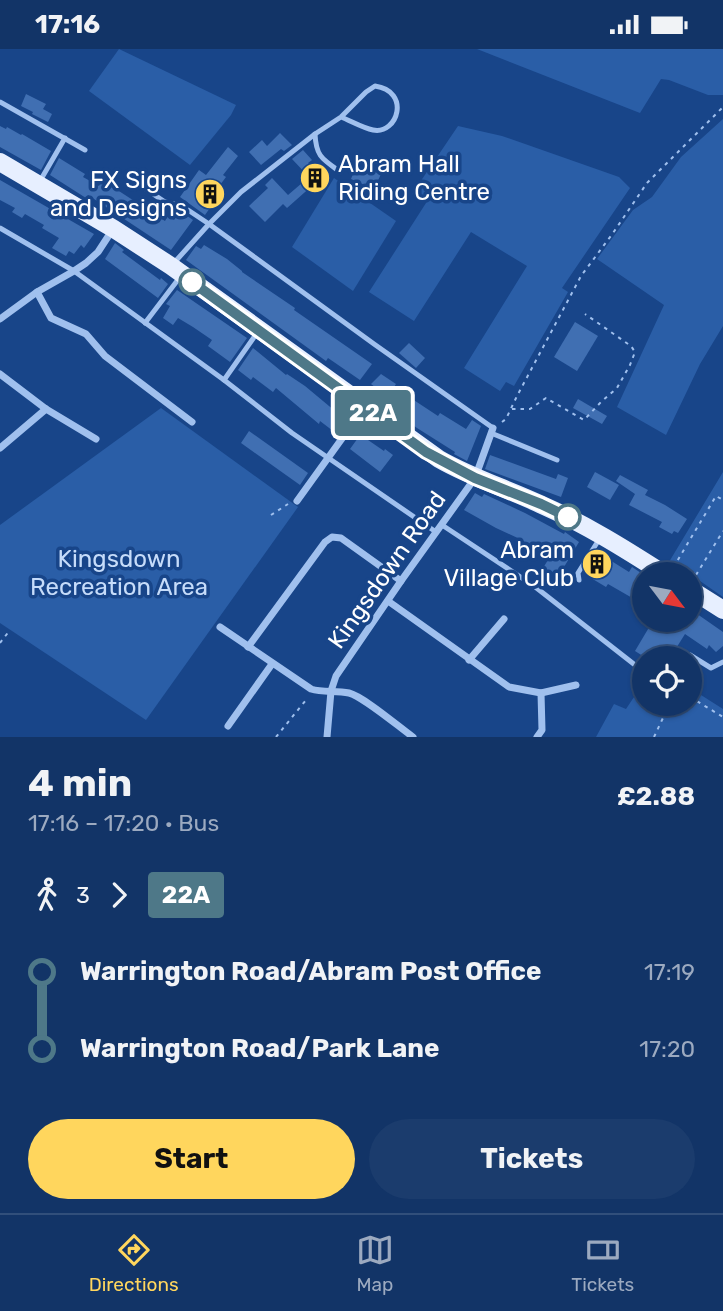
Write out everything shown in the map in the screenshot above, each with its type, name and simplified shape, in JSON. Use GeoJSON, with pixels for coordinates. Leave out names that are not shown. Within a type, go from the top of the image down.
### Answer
{"type":"FeatureCollection","features":[{"type":"Feature","properties":{"kind":"main road"},"geometry":{"type":"LineString","coordinates":[[0,162],[114,229],[176,270],[426,452],[475,478],[541,504],[602,535],[645,562]]}},
{"type":"Feature","properties":{"kind":"main road"},"geometry":{"type":"LineString","coordinates":[[702,597],[723,610]]}},
{"type":"Feature","properties":{"kind":"street"},"geometry":{"type":"LineString","coordinates":[[0,319],[37,292],[74,271],[98,252],[114,229]]}},
{"type":"Feature","properties":{"kind":"street"},"geometry":{"type":"LineString","coordinates":[[37,292],[51,318],[86,334],[105,356],[192,422]]}},
{"type":"Feature","properties":{"kind":"street"},"geometry":{"type":"LineString","coordinates":[[0,374],[46,409],[96,439]]}},
{"type":"Feature","properties":{"kind":"street"},"geometry":{"type":"LineString","coordinates":[[297,501],[365,407]]}},
{"type":"Feature","properties":{"kind":"street"},"geometry":{"type":"LineString","coordinates":[[0,448],[46,409]]}},
{"type":"Feature","properties":{"kind":"street","name":"Kingsdown Road"},"geometry":{"type":"LineString","coordinates":[[327,737],[331,691],[336,676],[475,478],[492,430]]}},
{"type":"Feature","properties":{"kind":"street"},"geometry":{"type":"LineString","coordinates":[[248,647],[325,542],[332,537],[341,538],[401,581]]}},
{"type":"Feature","properties":{"kind":"street"},"geometry":{"type":"LineString","coordinates":[[388,601],[509,687],[541,693],[576,685]]}},
{"type":"Feature","properties":{"kind":"street"},"geometry":{"type":"LineString","coordinates":[[469,660],[503,619]]}},
{"type":"Feature","properties":{"kind":"street"},"geometry":{"type":"LineString","coordinates":[[219,627],[314,691],[353,695],[413,737]]}},
{"type":"Feature","properties":{"kind":"street"},"geometry":{"type":"LineString","coordinates":[[228,726],[272,664]]}},
{"type":"Feature","properties":{"kind":"street"},"geometry":{"type":"LineString","coordinates":[[537,737],[542,730],[541,693]]}},
{"type":"Feature","properties":{"kind":"lane"},"geometry":{"type":"LineString","coordinates":[[145,323],[176,270],[209,224],[241,192],[341,117],[366,92],[376,86],[385,87],[394,94],[397,103],[394,119],[384,130],[373,131],[341,117]]}},
{"type":"Feature","properties":{"kind":"lane"},"geometry":{"type":"LineString","coordinates":[[0,102],[85,149]]}},
{"type":"Feature","properties":{"kind":"lane"},"geometry":{"type":"LineString","coordinates":[[315,134],[316,148],[320,156],[340,171]]}},
{"type":"Feature","properties":{"kind":"lane"},"geometry":{"type":"LineString","coordinates":[[38,184],[65,138]]}},
{"type":"Feature","properties":{"kind":"lane"},"geometry":{"type":"LineString","coordinates":[[128,177],[164,202],[182,206],[209,224],[492,430],[557,460]]}},
{"type":"Feature","properties":{"kind":"lane"},"geometry":{"type":"LineString","coordinates":[[0,228],[74,271],[292,433],[436,532]]}},
{"type":"Feature","properties":{"kind":"lane"},"geometry":{"type":"LineString","coordinates":[[223,380],[259,331]]}},
{"type":"Feature","properties":{"kind":"lane"},"geometry":{"type":"LineString","coordinates":[[442,525],[534,586],[632,663]]}},
{"type":"Feature","properties":{"kind":"lane"},"geometry":{"type":"LineString","coordinates":[[579,580],[578,573],[602,535]]}},
{"type":"Feature","properties":{"kind":"lane"},"geometry":{"type":"LineString","coordinates":[[702,662],[711,668],[723,662]]}},
{"type":"Feature","properties":{"kind":"path"},"geometry":{"type":"LineString","coordinates":[[492,430],[506,419],[581,276],[647,183],[723,107]]}},
{"type":"Feature","properties":{"kind":"path"},"geometry":{"type":"LineString","coordinates":[[510,409],[530,409],[546,398],[584,420],[617,388],[635,352],[631,346],[585,314]]}},
{"type":"Feature","properties":{"kind":"path"},"geometry":{"type":"LineString","coordinates":[[723,500],[716,496],[676,563],[696,575],[723,531]]}},
{"type":"Feature","properties":{"kind":"path"},"geometry":{"type":"LineString","coordinates":[[271,515],[288,503],[297,501]]}},
{"type":"Feature","properties":{"kind":"path"},"geometry":{"type":"LineString","coordinates":[[0,643],[10,630]]}},
{"type":"Feature","properties":{"kind":"path"},"geometry":{"type":"LineString","coordinates":[[276,737],[314,691]]}},
{"type":"Feature","properties":{"kind":"path"},"geometry":{"type":"LineString","coordinates":[[702,704],[723,717]]}},
{"type":"Feature","properties":{"kind":"path"},"geometry":{"type":"LineString","coordinates":[[654,737],[664,716]]}},
{"type":"Feature","properties":{"kind":"green space"},"geometry":{"type":"Polygon","coordinates":[[[119,49],[236,105],[231,115],[190,165],[89,91],[119,49]]]}},
{"type":"Feature","properties":{"kind":"green space"},"geometry":{"type":"Polygon","coordinates":[[[477,49],[723,49],[723,95],[708,95],[661,79],[640,113],[477,49]]]}},
{"type":"Feature","properties":{"kind":"green space"},"geometry":{"type":"Polygon","coordinates":[[[723,119],[723,326],[700,364],[666,435],[617,407],[664,305],[597,259],[633,210],[652,197],[681,157],[723,119]]]}},
{"type":"Feature","properties":{"kind":"green space"},"geometry":{"type":"Polygon","coordinates":[[[458,126],[502,136],[619,177],[630,188],[562,288],[568,292],[514,386],[506,382],[500,391],[464,368],[527,266],[471,232],[414,321],[369,292],[426,203],[412,194],[458,126]]]}},
{"type":"Feature","properties":{"kind":"green space"},"geometry":{"type":"Polygon","coordinates":[[[334,178],[396,221],[353,291],[292,247],[334,178]]]}},
{"type":"Feature","properties":{"kind":"green space","name":"Kingsdown Recreation Area"},"geometry":{"type":"Polygon","coordinates":[[[161,408],[298,507],[146,720],[0,623],[0,525],[161,408]]]}},
{"type":"Feature","properties":{"kind":"green space"},"geometry":{"type":"Polygon","coordinates":[[[723,472],[723,597],[702,582],[702,562],[669,562],[723,472]]]}},
{"type":"Feature","properties":{"kind":"green space"},"geometry":{"type":"Polygon","coordinates":[[[702,696],[723,709],[723,737],[596,737],[614,704],[626,709],[632,700],[632,716],[702,716],[702,696]]]}},
{"type":"Feature","properties":{"kind":"building"},"geometry":{"type":"Polygon","coordinates":[[[26,94],[46,104],[43,109],[52,114],[48,122],[21,106],[26,94]]]}},
{"type":"Feature","properties":{"kind":"building"},"geometry":{"type":"Polygon","coordinates":[[[0,126],[22,134],[51,151],[41,170],[0,147],[0,126]]]}},
{"type":"Feature","properties":{"kind":"building"},"geometry":{"type":"Polygon","coordinates":[[[280,133],[292,145],[284,151],[281,149],[261,165],[249,152],[262,140],[267,146],[280,133]]]}},
{"type":"Feature","properties":{"kind":"building","name":"FX Signs and Designs"},"geometry":{"type":"Polygon","coordinates":[[[228,147],[238,156],[223,175],[226,177],[220,185],[224,188],[205,215],[180,197],[199,170],[206,175],[228,147]]]}},
{"type":"Feature","properties":{"kind":"building","name":"Abram Hall Riding Centre"},"geometry":{"type":"Polygon","coordinates":[[[303,150],[312,160],[308,163],[322,177],[287,208],[283,204],[265,222],[249,206],[268,188],[265,185],[272,178],[288,195],[309,177],[292,159],[303,150]]]}},
{"type":"Feature","properties":{"kind":"building"},"geometry":{"type":"Polygon","coordinates":[[[59,158],[85,174],[83,177],[99,186],[102,180],[165,221],[168,216],[174,220],[180,211],[193,220],[171,250],[88,195],[86,198],[50,175],[59,158]]]}},
{"type":"Feature","properties":{"kind":"building"},"geometry":{"type":"Polygon","coordinates":[[[357,164],[381,174],[374,189],[351,179],[357,164]]]}},
{"type":"Feature","properties":{"kind":"building"},"geometry":{"type":"Polygon","coordinates":[[[0,180],[94,234],[84,248],[81,245],[74,254],[69,251],[66,256],[52,248],[59,238],[25,214],[22,218],[12,212],[15,208],[0,200],[0,180]]]}},
{"type":"Feature","properties":{"kind":"building"},"geometry":{"type":"Polygon","coordinates":[[[115,243],[124,250],[122,252],[168,284],[158,298],[105,259],[115,243]]]}},
{"type":"Feature","properties":{"kind":"building"},"geometry":{"type":"Polygon","coordinates":[[[204,245],[372,364],[360,380],[328,358],[326,361],[186,260],[196,246],[201,249],[204,245]]]}},
{"type":"Feature","properties":{"kind":"building"},"geometry":{"type":"Polygon","coordinates":[[[177,290],[247,338],[230,362],[208,346],[212,340],[193,327],[178,318],[173,325],[163,318],[170,306],[166,304],[177,290]]]}},
{"type":"Feature","properties":{"kind":"building"},"geometry":{"type":"Polygon","coordinates":[[[575,322],[598,336],[577,371],[554,357],[575,322]]]}},
{"type":"Feature","properties":{"kind":"building"},"geometry":{"type":"Polygon","coordinates":[[[409,343],[425,358],[416,368],[399,353],[409,343]]]}},
{"type":"Feature","properties":{"kind":"building"},"geometry":{"type":"Polygon","coordinates":[[[253,348],[335,411],[336,408],[347,417],[337,434],[320,421],[319,424],[276,388],[273,392],[238,370],[253,348]]]}},
{"type":"Feature","properties":{"kind":"building"},"geometry":{"type":"Polygon","coordinates":[[[381,374],[396,384],[394,387],[438,416],[440,413],[466,429],[472,420],[481,426],[467,461],[383,403],[388,397],[371,384],[381,374]]]}},
{"type":"Feature","properties":{"kind":"building"},"geometry":{"type":"Polygon","coordinates":[[[578,399],[607,416],[602,424],[573,408],[578,399]]]}},
{"type":"Feature","properties":{"kind":"building"},"geometry":{"type":"Polygon","coordinates":[[[249,431],[308,473],[300,485],[241,443],[249,431]]]}},
{"type":"Feature","properties":{"kind":"building"},"geometry":{"type":"Polygon","coordinates":[[[363,431],[370,437],[368,440],[393,455],[380,472],[350,449],[363,431]]]}},
{"type":"Feature","properties":{"kind":"building"},"geometry":{"type":"Polygon","coordinates":[[[490,455],[556,479],[558,474],[568,478],[561,497],[485,469],[490,455]]]}},
{"type":"Feature","properties":{"kind":"building"},"geometry":{"type":"Polygon","coordinates":[[[595,472],[619,485],[610,500],[587,487],[595,472]]]}},
{"type":"Feature","properties":{"kind":"building"},"geometry":{"type":"Polygon","coordinates":[[[620,475],[648,490],[645,495],[687,519],[678,533],[674,531],[672,534],[659,527],[662,522],[629,505],[635,494],[616,481],[620,475]]]}},
{"type":"Feature","properties":{"kind":"building"},"geometry":{"type":"Polygon","coordinates":[[[475,493],[482,497],[484,494],[525,513],[564,534],[565,532],[579,542],[553,590],[536,579],[548,560],[520,544],[522,540],[464,510],[475,493]]]}},
{"type":"Feature","properties":{"kind":"building"},"geometry":{"type":"Polygon","coordinates":[[[597,552],[629,572],[632,567],[632,598],[591,578],[593,574],[586,570],[597,552]]]}},
{"type":"Feature","properties":{"kind":"building"},"geometry":{"type":"Polygon","coordinates":[[[702,617],[723,632],[723,646],[716,652],[709,645],[707,649],[685,634],[678,646],[638,646],[646,632],[702,632],[702,617]]]}},
{"type":"Feature","properties":{"kind":"bus line","name":"22A"},"geometry":{"type":"LineString","coordinates":[[192,282],[426,452],[475,478],[568,517]]}},
{"type":"Feature","properties":{"kind":"place","name":"Abram Hall Riding Centre"},"geometry":{"type":"Point","coordinates":[315,178]}},
{"type":"Feature","properties":{"kind":"place","name":"FX Signs and Designs"},"geometry":{"type":"Point","coordinates":[210,194]}},
{"type":"Feature","properties":{"kind":"place","name":"Abram Village Club"},"geometry":{"type":"Point","coordinates":[597,564]}}]}
